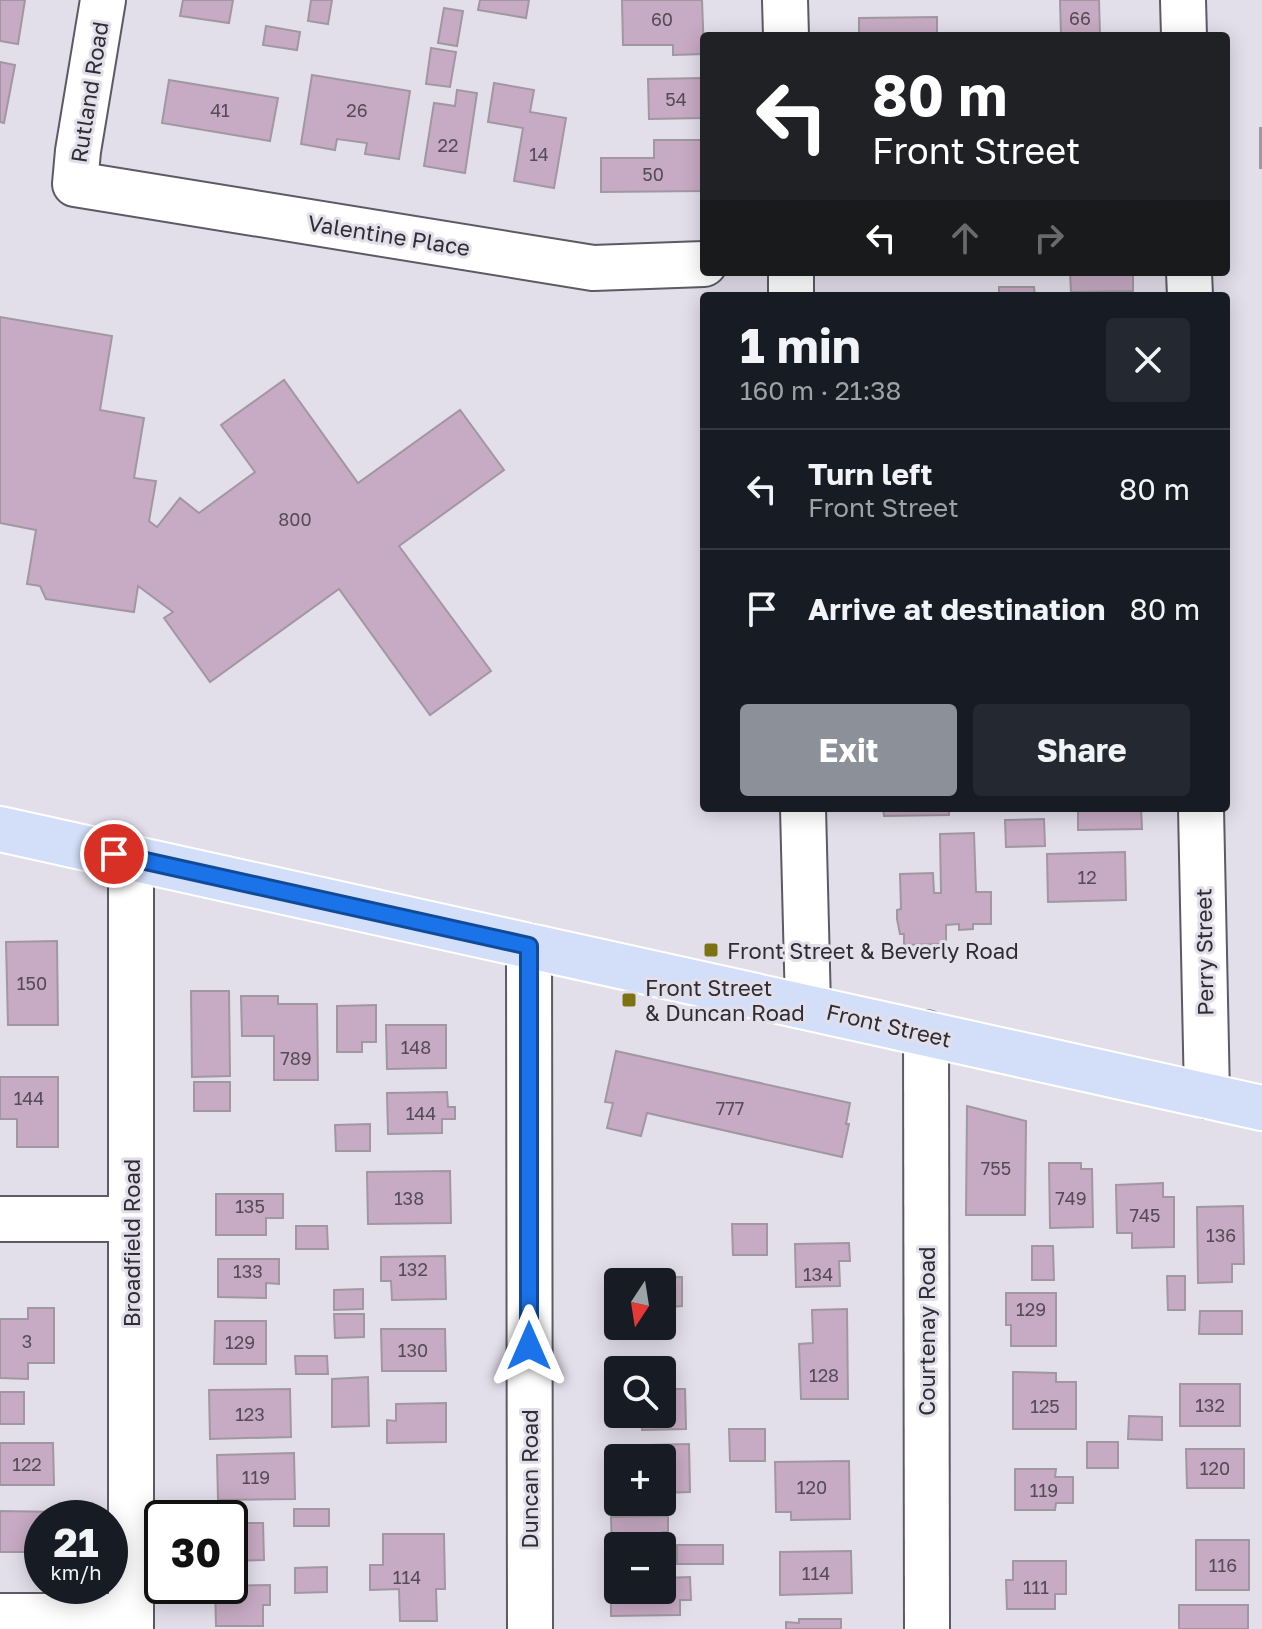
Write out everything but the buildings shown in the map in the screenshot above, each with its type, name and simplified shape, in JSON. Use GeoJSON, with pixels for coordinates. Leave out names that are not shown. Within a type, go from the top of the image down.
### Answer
{"type":"FeatureCollection","features":[{"type":"Feature","properties":{"kind":"main road","name":"Front Street"},"geometry":{"type":"LineString","coordinates":[[0,829],[1262,1108]]}},
{"type":"Feature","properties":{"kind":"street","name":"Rutland Road"},"geometry":{"type":"LineString","coordinates":[[75,184],[103,0]]}},
{"type":"Feature","properties":{"kind":"street"},"geometry":{"type":"LineString","coordinates":[[785,0],[786,32]]}},
{"type":"Feature","properties":{"kind":"street"},"geometry":{"type":"LineString","coordinates":[[1183,0],[1184,32]]}},
{"type":"Feature","properties":{"kind":"street","name":"Valentine Place"},"geometry":{"type":"LineString","coordinates":[[75,184],[593,268],[700,264]]}},
{"type":"Feature","properties":{"kind":"street"},"geometry":{"type":"LineString","coordinates":[[803,812],[808,1006]]}},
{"type":"Feature","properties":{"kind":"street","name":"Perry Street"},"geometry":{"type":"LineString","coordinates":[[1201,812],[1207,1096]]}},
{"type":"Feature","properties":{"kind":"street","name":"Broadfield Road"},"geometry":{"type":"LineString","coordinates":[[131,858],[131,1622]]}},
{"type":"Feature","properties":{"kind":"street","name":"Duncan Road"},"geometry":{"type":"LineString","coordinates":[[529,946],[530,1629]]}},
{"type":"Feature","properties":{"kind":"street","name":"Courtenay Road"},"geometry":{"type":"LineString","coordinates":[[926,1033],[927,1629]]}},
{"type":"Feature","properties":{"kind":"street"},"geometry":{"type":"LineString","coordinates":[[0,1219],[131,1219]]}},
{"type":"Feature","properties":{"kind":"street"},"geometry":{"type":"LineString","coordinates":[[0,1616],[131,1622]]}},
{"type":"Feature","properties":{"kind":"place","name":"Front Street & Beverly Road"},"geometry":{"type":"Point","coordinates":[711,950]}},
{"type":"Feature","properties":{"kind":"place","name":"Front Street & Duncan Road"},"geometry":{"type":"Point","coordinates":[629,1000]}},
{"type":"Feature","properties":{"kind":"route"},"geometry":{"type":"LineString","coordinates":[[114,854],[529,946],[529,1346]]}}]}
